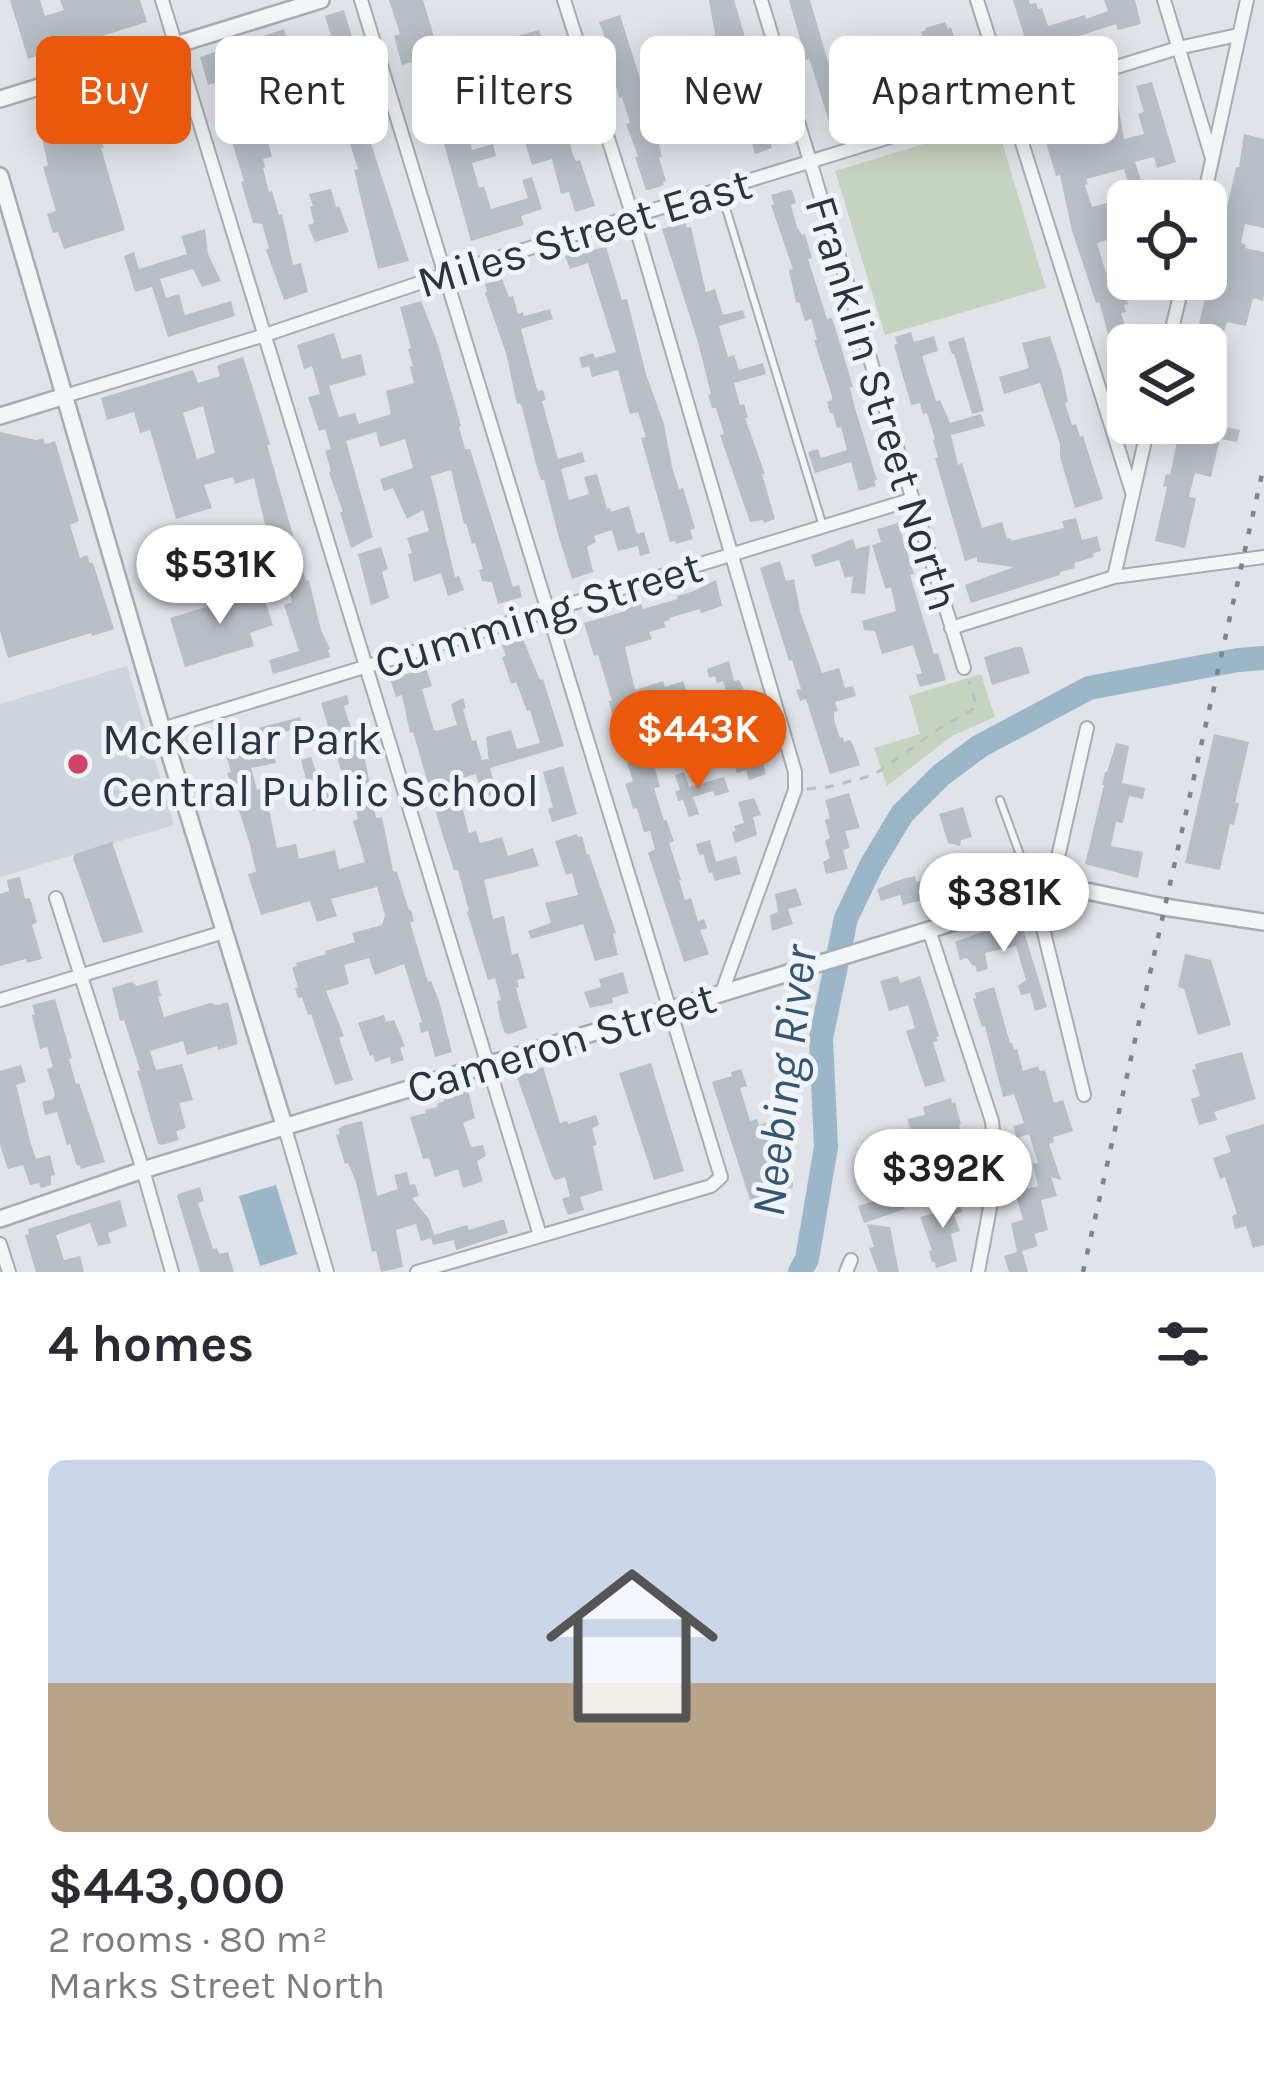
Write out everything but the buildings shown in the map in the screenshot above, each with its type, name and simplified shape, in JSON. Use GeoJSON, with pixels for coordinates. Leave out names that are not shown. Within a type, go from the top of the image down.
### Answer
{"type":"FeatureCollection","features":[{"type":"Feature","properties":{"kind":"street"},"geometry":{"type":"LineString","coordinates":[[162,0],[173,36]]}},
{"type":"Feature","properties":{"kind":"street"},"geometry":{"type":"LineString","coordinates":[[191,40],[321,0]]}},
{"type":"Feature","properties":{"kind":"street"},"geometry":{"type":"LineString","coordinates":[[361,0],[721,1177],[711,1186],[417,1272]]}},
{"type":"Feature","properties":{"kind":"street"},"geometry":{"type":"LineString","coordinates":[[564,0],[633,217],[795,772],[795,790],[722,992]]}},
{"type":"Feature","properties":{"kind":"street","name":"Franklin Street North"},"geometry":{"type":"LineString","coordinates":[[761,0],[964,668]]}},
{"type":"Feature","properties":{"kind":"street"},"geometry":{"type":"LineString","coordinates":[[977,0],[988,36]]}},
{"type":"Feature","properties":{"kind":"street"},"geometry":{"type":"LineString","coordinates":[[1164,0],[1213,160]]}},
{"type":"Feature","properties":{"kind":"street"},"geometry":{"type":"LineString","coordinates":[[1208,180],[1247,0]]}},
{"type":"Feature","properties":{"kind":"street","name":"Miles Street East"},"geometry":{"type":"LineString","coordinates":[[1118,67],[1238,35]]}},
{"type":"Feature","properties":{"kind":"street"},"geometry":{"type":"LineString","coordinates":[[0,99],[36,88]]}},
{"type":"Feature","properties":{"kind":"street"},"geometry":{"type":"LineString","coordinates":[[191,94],[540,1235]]}},
{"type":"Feature","properties":{"kind":"street","name":"Miles Street East"},"geometry":{"type":"LineString","coordinates":[[0,416],[869,144]]}},
{"type":"Feature","properties":{"kind":"street"},"geometry":{"type":"LineString","coordinates":[[1022,144],[1132,492]]}},
{"type":"Feature","properties":{"kind":"street"},"geometry":{"type":"LineString","coordinates":[[0,176],[327,1272]]}},
{"type":"Feature","properties":{"kind":"street"},"geometry":{"type":"LineString","coordinates":[[1114,577],[1144,444]]}},
{"type":"Feature","properties":{"kind":"street","name":"Cumming Street"},"geometry":{"type":"LineString","coordinates":[[162,729],[913,499]]}},
{"type":"Feature","properties":{"kind":"street"},"geometry":{"type":"LineString","coordinates":[[951,628],[1114,577],[1264,557]]}},
{"type":"Feature","properties":{"kind":"street"},"geometry":{"type":"LineString","coordinates":[[1087,728],[1052,884],[1264,922]]}},
{"type":"Feature","properties":{"kind":"street","name":"Cameron Street"},"geometry":{"type":"LineString","coordinates":[[0,1219],[142,1170],[929,930],[1035,896],[1052,884]]}},
{"type":"Feature","properties":{"kind":"street"},"geometry":{"type":"LineString","coordinates":[[1035,896],[1084,1095]]}},
{"type":"Feature","properties":{"kind":"street"},"geometry":{"type":"LineString","coordinates":[[56,898],[172,1272]]}},
{"type":"Feature","properties":{"kind":"street"},"geometry":{"type":"LineString","coordinates":[[929,930],[992,1121],[997,1170],[978,1272]]}},
{"type":"Feature","properties":{"kind":"street"},"geometry":{"type":"LineString","coordinates":[[0,1000],[224,932]]}},
{"type":"Feature","properties":{"kind":"street"},"geometry":{"type":"LineString","coordinates":[[0,1244],[9,1272]]}},
{"type":"Feature","properties":{"kind":"lane"},"geometry":{"type":"LineString","coordinates":[[720,190],[823,527]]}},
{"type":"Feature","properties":{"kind":"lane"},"geometry":{"type":"LineString","coordinates":[[1000,800],[1035,896]]}},
{"type":"Feature","properties":{"kind":"path"},"geometry":{"type":"LineString","coordinates":[[795,790],[874,775],[976,706],[964,668]]}},
{"type":"Feature","properties":{"kind":"shaded area","name":"McKellar Park Central Public School"},"geometry":{"type":"Polygon","coordinates":[[[127,666],[174,825],[0,877],[0,704],[127,666]]]}},
{"type":"Feature","properties":{"kind":"green space"},"geometry":{"type":"Polygon","coordinates":[[[924,144],[1003,144],[1046,288],[885,335],[835,171],[924,144]]]}},
{"type":"Feature","properties":{"kind":"green space"},"geometry":{"type":"Polygon","coordinates":[[[981,674],[995,717],[952,736],[887,786],[874,748],[920,734],[909,696],[981,674]]]}},
{"type":"Feature","properties":{"kind":"water"},"geometry":{"type":"Polygon","coordinates":[[[276,1185],[297,1254],[260,1266],[239,1196],[276,1185]]]}},
{"type":"Feature","properties":{"kind":"waterway","name":"Neebing River"},"geometry":{"type":"LineString","coordinates":[[800,1272],[807,1259],[826,1147],[821,1038],[846,918],[902,814],[941,775],[980,746],[1089,688],[1264,658]]}},
{"type":"Feature","properties":{"kind":"railway"},"geometry":{"type":"LineString","coordinates":[[1083,1272],[1264,465]]}},
{"type":"Feature","properties":{"kind":"place","name":"McKellar Park Central Public School"},"geometry":{"type":"Point","coordinates":[78,764]}}]}
